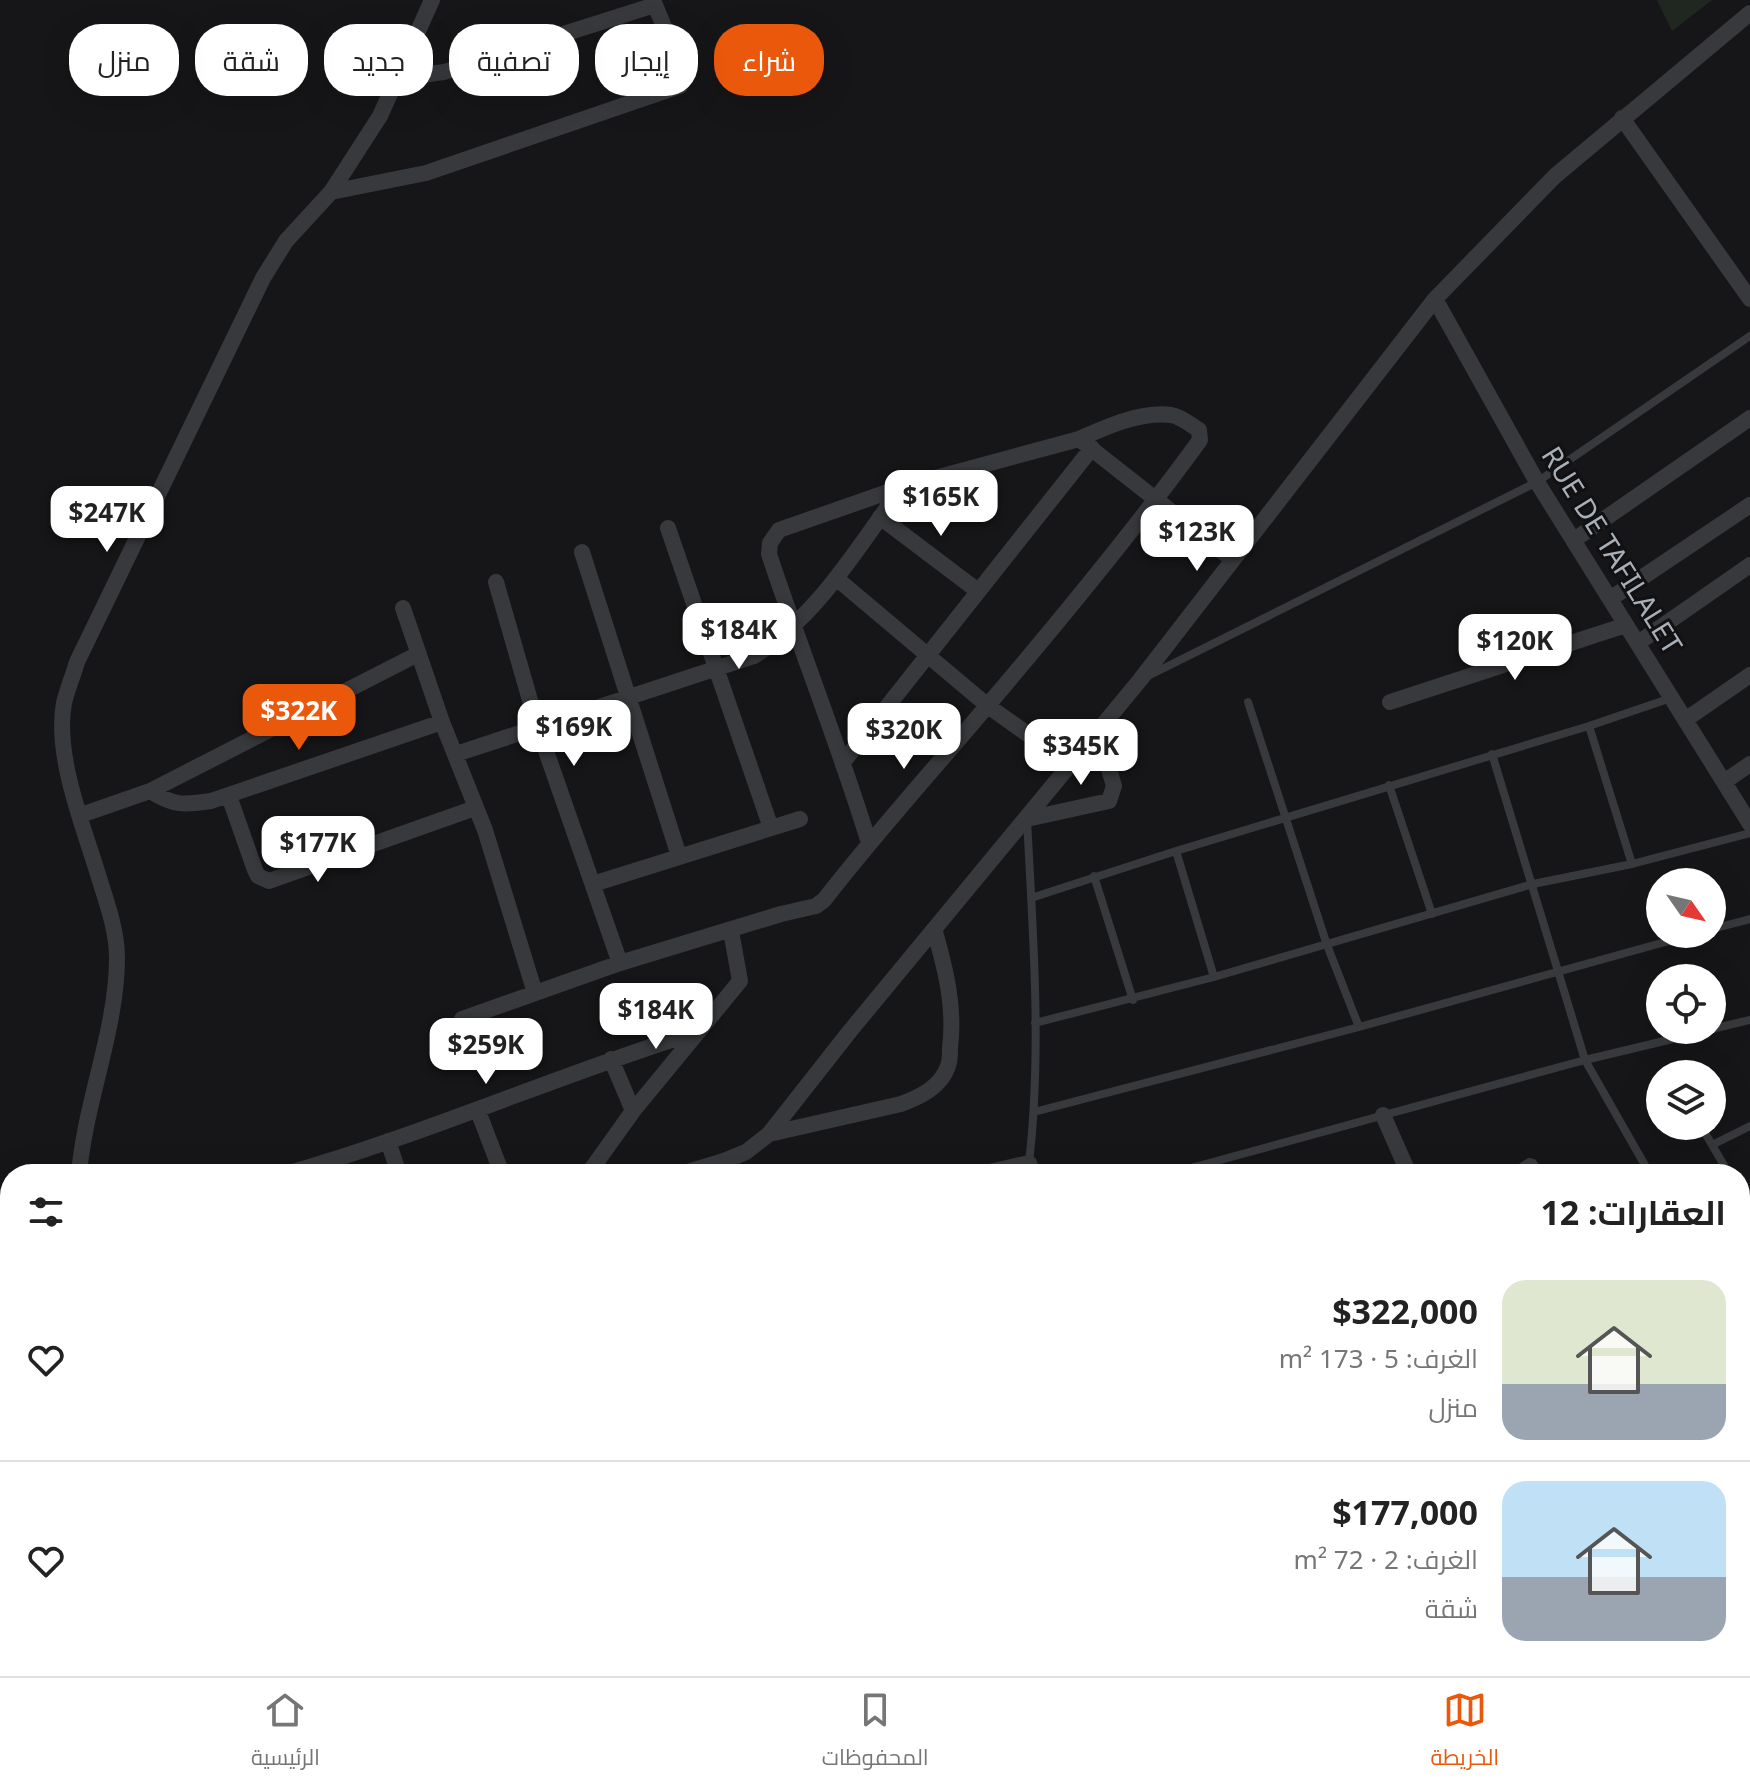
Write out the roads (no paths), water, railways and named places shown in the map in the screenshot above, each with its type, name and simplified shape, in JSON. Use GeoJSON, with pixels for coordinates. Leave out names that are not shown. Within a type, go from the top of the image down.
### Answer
{"type":"FeatureCollection","features":[{"type":"Feature","properties":{"kind":"street"},"geometry":{"type":"LineString","coordinates":[[422,24],[432,0]]}},
{"type":"Feature","properties":{"kind":"street"},"geometry":{"type":"LineString","coordinates":[[331,192],[426,173],[680,86],[683,73],[654,2],[433,73]]}},
{"type":"Feature","properties":{"kind":"street"},"geometry":{"type":"LineString","coordinates":[[714,1164],[746,1152],[769,1134],[850,1031],[935,932],[1140,680],[1435,299],[1555,176],[1750,13]]}},
{"type":"Feature","properties":{"kind":"street"},"geometry":{"type":"LineString","coordinates":[[80,1164],[82,1136],[114,1001],[117,957],[113,924],[81,815],[63,737],[64,704],[77,662],[263,278],[286,241],[331,192],[390,96]]}},
{"type":"Feature","properties":{"kind":"street"},"geometry":{"type":"LineString","coordinates":[[1622,118],[1750,299]]}},
{"type":"Feature","properties":{"kind":"street","name":"RUE DE TAFILALET"},"geometry":{"type":"LineString","coordinates":[[1435,299],[1537,482],[1750,824]]}},
{"type":"Feature","properties":{"kind":"street"},"geometry":{"type":"LineString","coordinates":[[462,1019],[620,963],[816,906],[824,900],[1157,500],[1200,440],[1199,430],[1173,415],[1146,417],[1107,426],[1086,444],[978,591],[844,761]]}},
{"type":"Feature","properties":{"kind":"street"},"geometry":{"type":"LineString","coordinates":[[1574,540],[1750,418]]}},
{"type":"Feature","properties":{"kind":"street"},"geometry":{"type":"LineString","coordinates":[[1086,444],[1233,560]]}},
{"type":"Feature","properties":{"kind":"street"},"geometry":{"type":"LineString","coordinates":[[869,843],[844,761],[769,554],[770,543],[779,530],[902,487],[1086,444]]}},
{"type":"Feature","properties":{"kind":"street"},"geometry":{"type":"LineString","coordinates":[[456,754],[754,656],[794,628],[836,578],[902,487]]}},
{"type":"Feature","properties":{"kind":"street"},"geometry":{"type":"LineString","coordinates":[[1610,599],[1750,505]]}},
{"type":"Feature","properties":{"kind":"street"},"geometry":{"type":"LineString","coordinates":[[880,517],[978,591]]}},
{"type":"Feature","properties":{"kind":"street"},"geometry":{"type":"LineString","coordinates":[[668,528],[771,828]]}},
{"type":"Feature","properties":{"kind":"street"},"geometry":{"type":"LineString","coordinates":[[582,552],[679,856]]}},
{"type":"Feature","properties":{"kind":"street"},"geometry":{"type":"LineString","coordinates":[[1638,643],[1750,565]]}},
{"type":"Feature","properties":{"kind":"street"},"geometry":{"type":"LineString","coordinates":[[836,578],[988,706],[1071,765]]}},
{"type":"Feature","properties":{"kind":"street"},"geometry":{"type":"LineString","coordinates":[[496,582],[538,728],[620,963]]}},
{"type":"Feature","properties":{"kind":"street"},"geometry":{"type":"LineString","coordinates":[[403,608],[442,722],[485,830],[535,993]]}},
{"type":"Feature","properties":{"kind":"street"},"geometry":{"type":"LineString","coordinates":[[1390,702],[1626,625]]}},
{"type":"Feature","properties":{"kind":"street"},"geometry":{"type":"LineString","coordinates":[[81,815],[150,791],[418,654]]}},
{"type":"Feature","properties":{"kind":"street"},"geometry":{"type":"LineString","coordinates":[[1685,720],[1750,675]]}},
{"type":"Feature","properties":{"kind":"street"},"geometry":{"type":"LineString","coordinates":[[150,791],[168,802],[184,805],[229,796],[442,722]]}},
{"type":"Feature","properties":{"kind":"street"},"geometry":{"type":"LineString","coordinates":[[1027,819],[1109,801],[1114,786],[1098,732]]}},
{"type":"Feature","properties":{"kind":"street"},"geometry":{"type":"LineString","coordinates":[[1724,782],[1750,764]]}},
{"type":"Feature","properties":{"kind":"street"},"geometry":{"type":"LineString","coordinates":[[229,796],[255,870],[258,876],[269,881],[475,808]]}},
{"type":"Feature","properties":{"kind":"street"},"geometry":{"type":"LineString","coordinates":[[593,884],[800,819]]}},
{"type":"Feature","properties":{"kind":"street"},"geometry":{"type":"LineString","coordinates":[[595,1164],[633,1111],[740,981],[731,931]]}},
{"type":"Feature","properties":{"kind":"street"},"geometry":{"type":"LineString","coordinates":[[769,1134],[901,1104],[921,1096],[936,1085],[948,1067],[953,1020],[949,984],[935,932]]}},
{"type":"Feature","properties":{"kind":"street"},"geometry":{"type":"LineString","coordinates":[[322,1164],[478,1111],[611,1059],[696,1032]]}},
{"type":"Feature","properties":{"kind":"street"},"geometry":{"type":"LineString","coordinates":[[611,1059],[633,1111]]}},
{"type":"Feature","properties":{"kind":"street"},"geometry":{"type":"LineString","coordinates":[[478,1111],[498,1164]]}},
{"type":"Feature","properties":{"kind":"street"},"geometry":{"type":"LineString","coordinates":[[1383,1115],[1405,1164]]}},
{"type":"Feature","properties":{"kind":"street"},"geometry":{"type":"LineString","coordinates":[[388,1141],[396,1164]]}},
{"type":"Feature","properties":{"kind":"lane"},"geometry":{"type":"LineString","coordinates":[[1140,680],[1537,482],[1750,336]]}},
{"type":"Feature","properties":{"kind":"lane"},"geometry":{"type":"LineString","coordinates":[[1031,898],[1672,698]]}},
{"type":"Feature","properties":{"kind":"lane"},"geometry":{"type":"LineString","coordinates":[[1248,702],[1327,945],[1359,1027]]}},
{"type":"Feature","properties":{"kind":"lane"},"geometry":{"type":"LineString","coordinates":[[1589,726],[1632,864]]}},
{"type":"Feature","properties":{"kind":"lane"},"geometry":{"type":"LineString","coordinates":[[1492,754],[1585,1060],[1644,1164]]}},
{"type":"Feature","properties":{"kind":"lane"},"geometry":{"type":"LineString","coordinates":[[1389,785],[1432,914]]}},
{"type":"Feature","properties":{"kind":"lane"},"geometry":{"type":"LineString","coordinates":[[1027,819],[1035,1023],[1031,1164]]}},
{"type":"Feature","properties":{"kind":"lane"},"geometry":{"type":"LineString","coordinates":[[1035,1023],[1133,1000],[1533,884],[1632,864],[1750,833]]}},
{"type":"Feature","properties":{"kind":"lane"},"geometry":{"type":"LineString","coordinates":[[1176,851],[1214,977]]}},
{"type":"Feature","properties":{"kind":"lane"},"geometry":{"type":"LineString","coordinates":[[1094,876],[1133,1000]]}},
{"type":"Feature","properties":{"kind":"lane"},"geometry":{"type":"LineString","coordinates":[[1726,925],[1750,919]]}},
{"type":"Feature","properties":{"kind":"lane"},"geometry":{"type":"LineString","coordinates":[[1034,1112],[1646,947]]}},
{"type":"Feature","properties":{"kind":"lane"},"geometry":{"type":"LineString","coordinates":[[1726,1026],[1750,1020]]}},
{"type":"Feature","properties":{"kind":"lane"},"geometry":{"type":"LineString","coordinates":[[1205,1164],[1652,1044]]}},
{"type":"Feature","properties":{"kind":"lane"},"geometry":{"type":"LineString","coordinates":[[1712,1145],[1750,1126]]}},
{"type":"Feature","properties":{"kind":"lane"},"geometry":{"type":"LineString","coordinates":[[1709,1140],[1723,1164]]}}]}
